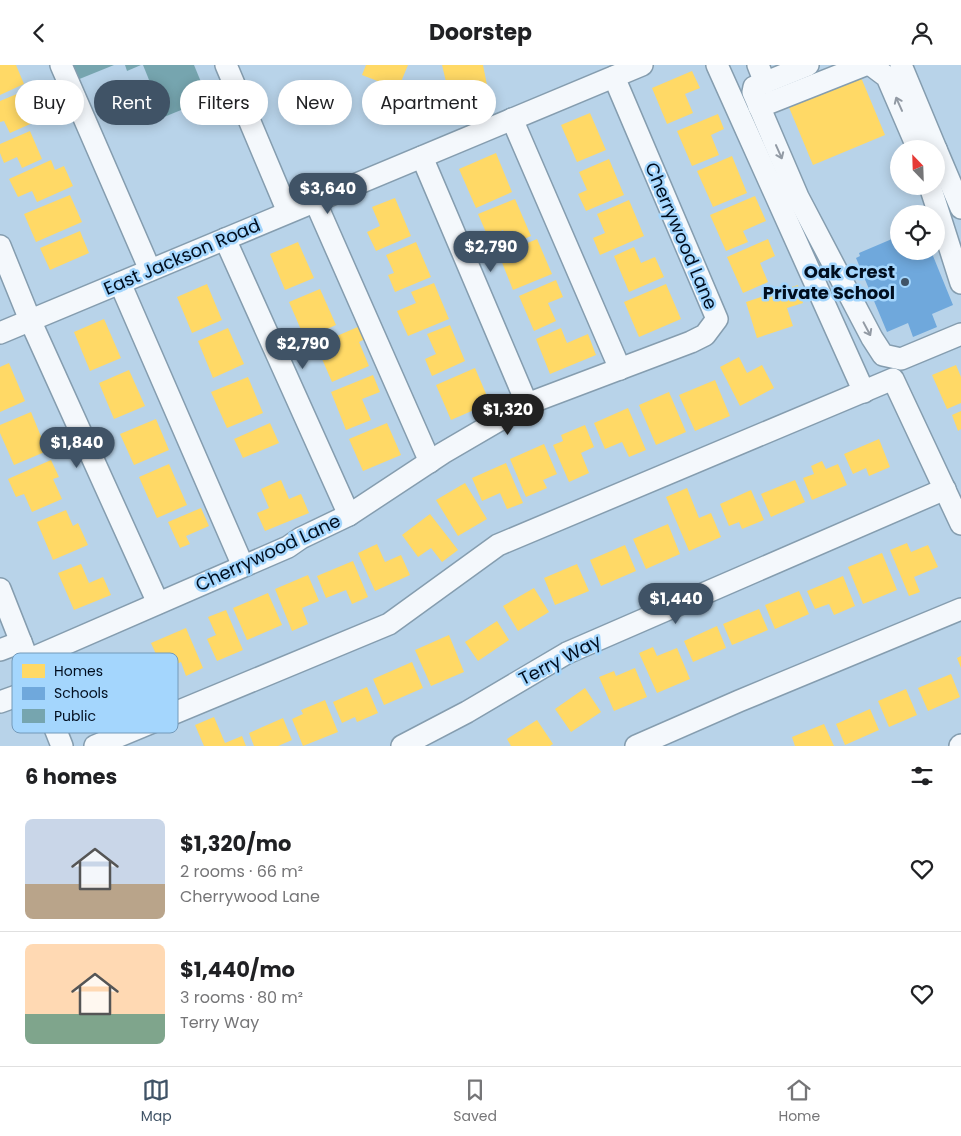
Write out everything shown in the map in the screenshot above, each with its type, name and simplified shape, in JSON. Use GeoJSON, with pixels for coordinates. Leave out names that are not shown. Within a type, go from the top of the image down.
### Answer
{"type":"FeatureCollection","features":[{"type":"Feature","properties":{"kind":"street"},"geometry":{"type":"LineString","coordinates":[[61,65],[150,270]]}},
{"type":"Feature","properties":{"kind":"street"},"geometry":{"type":"LineString","coordinates":[[226,65],[288,213]]}},
{"type":"Feature","properties":{"kind":"street","name":"East Jackson Road"},"geometry":{"type":"LineString","coordinates":[[0,333],[642,65]]}},
{"type":"Feature","properties":{"kind":"street"},"geometry":{"type":"LineString","coordinates":[[717,65],[864,392]]}},
{"type":"Feature","properties":{"kind":"street"},"geometry":{"type":"LineString","coordinates":[[808,65],[762,74],[752,89],[798,197],[872,338],[883,355],[901,359],[961,334]]}},
{"type":"Feature","properties":{"kind":"street"},"geometry":{"type":"LineString","coordinates":[[759,107],[865,65]]}},
{"type":"Feature","properties":{"kind":"street"},"geometry":{"type":"LineString","coordinates":[[871,65],[887,77],[914,140]]}},
{"type":"Feature","properties":{"kind":"street"},"geometry":{"type":"LineString","coordinates":[[901,65],[932,140]]}},
{"type":"Feature","properties":{"kind":"street","name":"Cherrywood Lane"},"geometry":{"type":"LineString","coordinates":[[0,651],[25,651],[158,603],[288,547],[301,538],[349,515],[430,462],[527,404],[705,335],[716,319],[614,77]]}},
{"type":"Feature","properties":{"kind":"street"},"geometry":{"type":"LineString","coordinates":[[512,119],[620,369]]}},
{"type":"Feature","properties":{"kind":"street"},"geometry":{"type":"LineString","coordinates":[[422,157],[527,404]]}},
{"type":"Feature","properties":{"kind":"street"},"geometry":{"type":"LineString","coordinates":[[945,170],[961,208]]}},
{"type":"Feature","properties":{"kind":"street"},"geometry":{"type":"LineString","coordinates":[[933,195],[961,283]]}},
{"type":"Feature","properties":{"kind":"street"},"geometry":{"type":"LineString","coordinates":[[316,201],[430,462]]}},
{"type":"Feature","properties":{"kind":"street"},"geometry":{"type":"LineString","coordinates":[[225,239],[349,515]]}},
{"type":"Feature","properties":{"kind":"street"},"geometry":{"type":"LineString","coordinates":[[0,246],[30,320],[158,603]]}},
{"type":"Feature","properties":{"kind":"street"},"geometry":{"type":"LineString","coordinates":[[120,283],[243,566]]}},
{"type":"Feature","properties":{"kind":"street"},"geometry":{"type":"LineString","coordinates":[[178,712],[389,624],[498,545],[893,379],[961,524]]}},
{"type":"Feature","properties":{"kind":"street","name":"Terry Way"},"geometry":{"type":"LineString","coordinates":[[402,746],[467,712],[567,653],[945,489]]}},
{"type":"Feature","properties":{"kind":"street"},"geometry":{"type":"LineString","coordinates":[[0,589],[25,651]]}},
{"type":"Feature","properties":{"kind":"street"},"geometry":{"type":"LineString","coordinates":[[636,746],[721,708],[961,609]]}},
{"type":"Feature","properties":{"kind":"street"},"geometry":{"type":"LineString","coordinates":[[0,702],[12,698]]}},
{"type":"Feature","properties":{"kind":"street"},"geometry":{"type":"LineString","coordinates":[[57,733],[62,746]]}},
{"type":"Feature","properties":{"kind":"street"},"geometry":{"type":"LineString","coordinates":[[95,746],[126,733]]}},
{"type":"Feature","properties":{"kind":"building: Homes"},"geometry":{"type":"Polygon","coordinates":[[[0,65],[16,65],[22,80],[15,80],[15,88],[0,95],[0,65]]]}},
{"type":"Feature","properties":{"kind":"building: Homes"},"geometry":{"type":"Polygon","coordinates":[[[366,65],[408,65],[402,80],[375,80],[362,75],[366,65]]]}},
{"type":"Feature","properties":{"kind":"building: Homes"},"geometry":{"type":"Polygon","coordinates":[[[442,65],[483,65],[486,80],[446,80],[442,65]]]}},
{"type":"Feature","properties":{"kind":"building: Homes"},"geometry":{"type":"Polygon","coordinates":[[[692,71],[700,88],[685,94],[693,113],[667,124],[652,88],[692,71]]]}},
{"type":"Feature","properties":{"kind":"building: Homes"},"geometry":{"type":"Polygon","coordinates":[[[860,75],[885,135],[813,165],[788,105],[860,75]]]}},
{"type":"Feature","properties":{"kind":"building: Homes"},"geometry":{"type":"Polygon","coordinates":[[[15,95],[15,125],[28,125],[10,133],[4,121],[0,122],[0,101],[15,95]]]}},
{"type":"Feature","properties":{"kind":"building: Homes"},"geometry":{"type":"Polygon","coordinates":[[[590,113],[606,150],[577,162],[561,125],[590,113]]]}},
{"type":"Feature","properties":{"kind":"building: Homes"},"geometry":{"type":"Polygon","coordinates":[[[718,114],[724,129],[711,135],[719,155],[692,166],[677,131],[718,114]]]}},
{"type":"Feature","properties":{"kind":"building: Homes"},"geometry":{"type":"Polygon","coordinates":[[[30,131],[42,159],[22,168],[17,157],[4,163],[0,153],[0,144],[30,131]]]}},
{"type":"Feature","properties":{"kind":"building: Homes"},"geometry":{"type":"Polygon","coordinates":[[[496,153],[512,192],[476,208],[459,169],[496,153]]]}},
{"type":"Feature","properties":{"kind":"building: Homes"},"geometry":{"type":"Polygon","coordinates":[[[732,156],[747,193],[713,207],[697,171],[732,156]]]}},
{"type":"Feature","properties":{"kind":"building: Homes"},"geometry":{"type":"Polygon","coordinates":[[[609,159],[624,195],[586,211],[578,194],[587,190],[579,172],[609,159]]]}},
{"type":"Feature","properties":{"kind":"building: Homes"},"geometry":{"type":"Polygon","coordinates":[[[51,160],[55,170],[64,166],[73,186],[37,202],[32,191],[18,197],[9,179],[51,160]]]}},
{"type":"Feature","properties":{"kind":"building: Homes"},"geometry":{"type":"Polygon","coordinates":[[[70,195],[82,222],[36,242],[24,214],[70,195]]]}},
{"type":"Feature","properties":{"kind":"building: Homes"},"geometry":{"type":"Polygon","coordinates":[[[755,196],[766,221],[743,231],[748,242],[726,251],[710,215],[755,196]]]}},
{"type":"Feature","properties":{"kind":"building: Homes"},"geometry":{"type":"Polygon","coordinates":[[[395,198],[411,236],[376,251],[367,232],[380,226],[372,207],[395,198]]]}},
{"type":"Feature","properties":{"kind":"building: Homes"},"geometry":{"type":"Polygon","coordinates":[[[515,199],[531,236],[510,245],[503,230],[488,237],[478,214],[515,199]]]}},
{"type":"Feature","properties":{"kind":"building: Homes"},"geometry":{"type":"Polygon","coordinates":[[[629,200],[644,236],[600,255],[593,238],[605,233],[597,214],[629,200]]]}},
{"type":"Feature","properties":{"kind":"building: Homes"},"geometry":{"type":"Polygon","coordinates":[[[80,231],[89,253],[50,270],[40,248],[80,231]]]}},
{"type":"Feature","properties":{"kind":"building: Homes"},"geometry":{"type":"Polygon","coordinates":[[[537,239],[552,274],[513,290],[499,255],[537,239]]]}},
{"type":"Feature","properties":{"kind":"building: Homes"},"geometry":{"type":"Polygon","coordinates":[[[768,239],[775,256],[760,263],[768,282],[743,293],[727,257],[768,239]]]}},
{"type":"Feature","properties":{"kind":"building: Homes"},"geometry":{"type":"Polygon","coordinates":[[[298,242],[314,278],[285,290],[270,254],[298,242]]]}},
{"type":"Feature","properties":{"kind":"building: Homes"},"geometry":{"type":"Polygon","coordinates":[[[416,242],[431,277],[395,292],[388,275],[394,273],[386,255],[416,242]]]}},
{"type":"Feature","properties":{"kind":"building: Homes"},"geometry":{"type":"Polygon","coordinates":[[[634,247],[641,263],[655,257],[664,277],[629,292],[614,256],[634,247]]]}},
{"type":"Feature","properties":{"kind":"building: Homes"},"geometry":{"type":"Polygon","coordinates":[[[556,280],[563,297],[548,303],[556,321],[534,331],[519,296],[556,280]]]}},
{"type":"Feature","properties":{"kind":"building: Homes"},"geometry":{"type":"Polygon","coordinates":[[[434,283],[449,319],[408,336],[397,311],[416,303],[411,292],[434,283]]]}},
{"type":"Feature","properties":{"kind":"building: Homes"},"geometry":{"type":"Polygon","coordinates":[[[207,284],[222,320],[192,333],[177,297],[207,284]]]}},
{"type":"Feature","properties":{"kind":"building: Homes"},"geometry":{"type":"Polygon","coordinates":[[[666,284],[681,319],[639,337],[624,302],[666,284]]]}},
{"type":"Feature","properties":{"kind":"building: Homes"},"geometry":{"type":"Polygon","coordinates":[[[798,285],[803,303],[787,308],[793,326],[757,338],[746,302],[798,285]]]}},
{"type":"Feature","properties":{"kind":"building: Homes"},"geometry":{"type":"Polygon","coordinates":[[[320,289],[336,325],[305,339],[289,302],[320,289]]]}},
{"type":"Feature","properties":{"kind":"building: Homes"},"geometry":{"type":"Polygon","coordinates":[[[104,319],[121,358],[90,371],[74,332],[104,319]]]}},
{"type":"Feature","properties":{"kind":"building: Homes"},"geometry":{"type":"Polygon","coordinates":[[[450,325],[465,361],[432,376],[425,359],[436,354],[427,334],[450,325]]]}},
{"type":"Feature","properties":{"kind":"building: Homes"},"geometry":{"type":"Polygon","coordinates":[[[360,326],[365,339],[359,342],[369,366],[332,382],[316,345],[360,326]]]}},
{"type":"Feature","properties":{"kind":"building: Homes"},"geometry":{"type":"Polygon","coordinates":[[[228,328],[244,364],[213,378],[198,341],[228,328]]]}},
{"type":"Feature","properties":{"kind":"building: Homes"},"geometry":{"type":"Polygon","coordinates":[[[561,328],[567,343],[588,334],[596,355],[550,374],[536,339],[561,328]]]}},
{"type":"Feature","properties":{"kind":"building: Homes"},"geometry":{"type":"Polygon","coordinates":[[[739,357],[747,373],[762,365],[774,388],[740,406],[720,367],[739,357]]]}},
{"type":"Feature","properties":{"kind":"building: Homes"},"geometry":{"type":"Polygon","coordinates":[[[9,363],[25,401],[0,412],[0,367],[9,363]]]}},
{"type":"Feature","properties":{"kind":"building: Homes"},"geometry":{"type":"Polygon","coordinates":[[[956,365],[961,377],[961,403],[947,409],[932,375],[956,365]]]}},
{"type":"Feature","properties":{"kind":"building: Homes"},"geometry":{"type":"Polygon","coordinates":[[[475,368],[490,403],[451,420],[436,385],[475,368]]]}},
{"type":"Feature","properties":{"kind":"building: Homes"},"geometry":{"type":"Polygon","coordinates":[[[129,370],[145,406],[114,419],[99,383],[129,370]]]}},
{"type":"Feature","properties":{"kind":"building: Homes"},"geometry":{"type":"Polygon","coordinates":[[[373,375],[380,392],[362,399],[371,420],[346,430],[331,392],[373,375]]]}},
{"type":"Feature","properties":{"kind":"building: Homes"},"geometry":{"type":"Polygon","coordinates":[[[248,377],[263,413],[227,428],[211,392],[248,377]]]}},
{"type":"Feature","properties":{"kind":"building: Homes"},"geometry":{"type":"Polygon","coordinates":[[[715,380],[730,416],[695,431],[679,395],[715,380]]]}},
{"type":"Feature","properties":{"kind":"building: Homes"},"geometry":{"type":"Polygon","coordinates":[[[669,392],[686,432],[656,445],[639,405],[669,392]]]}},
{"type":"Feature","properties":{"kind":"building: Homes"},"geometry":{"type":"Polygon","coordinates":[[[628,408],[646,450],[629,457],[622,442],[605,449],[594,423],[628,408]]]}},
{"type":"Feature","properties":{"kind":"building: Homes"},"geometry":{"type":"Polygon","coordinates":[[[961,411],[961,429],[958,431],[952,415],[961,411]]]}},
{"type":"Feature","properties":{"kind":"building: Homes"},"geometry":{"type":"Polygon","coordinates":[[[31,412],[47,451],[14,465],[0,433],[0,425],[31,412]]]}},
{"type":"Feature","properties":{"kind":"building: Homes"},"geometry":{"type":"Polygon","coordinates":[[[156,419],[169,450],[134,465],[120,434],[156,419]]]}},
{"type":"Feature","properties":{"kind":"building: Homes"},"geometry":{"type":"Polygon","coordinates":[[[270,423],[279,443],[243,458],[234,439],[270,423]]]}},
{"type":"Feature","properties":{"kind":"building: Homes"},"geometry":{"type":"Polygon","coordinates":[[[387,423],[401,455],[363,471],[349,439],[387,423]]]}},
{"type":"Feature","properties":{"kind":"building: Homes"},"geometry":{"type":"Polygon","coordinates":[[[585,425],[594,447],[581,453],[589,473],[569,482],[553,445],[563,441],[561,435],[585,425]]]}},
{"type":"Feature","properties":{"kind":"building: Homes"},"geometry":{"type":"Polygon","coordinates":[[[879,439],[890,467],[869,476],[866,468],[853,474],[844,454],[879,439]]]}},
{"type":"Feature","properties":{"kind":"building: Homes"},"geometry":{"type":"Polygon","coordinates":[[[544,444],[557,474],[543,480],[547,488],[526,497],[510,459],[544,444]]]}},
{"type":"Feature","properties":{"kind":"building: Homes"},"geometry":{"type":"Polygon","coordinates":[[[51,460],[59,477],[53,479],[62,499],[32,512],[24,494],[16,497],[8,479],[51,460]]]}},
{"type":"Feature","properties":{"kind":"building: Homes"},"geometry":{"type":"Polygon","coordinates":[[[822,461],[826,469],[838,464],[847,485],[812,500],[803,478],[814,474],[811,466],[822,461]]]}},
{"type":"Feature","properties":{"kind":"building: Homes"},"geometry":{"type":"Polygon","coordinates":[[[506,463],[523,503],[507,509],[500,493],[482,501],[472,478],[506,463]]]}},
{"type":"Feature","properties":{"kind":"building: Homes"},"geometry":{"type":"Polygon","coordinates":[[[169,464],[187,505],[157,518],[139,477],[169,464]]]}},
{"type":"Feature","properties":{"kind":"building: Homes"},"geometry":{"type":"Polygon","coordinates":[[[281,480],[289,499],[301,494],[309,513],[265,531],[257,513],[269,508],[261,489],[281,480]]]}},
{"type":"Feature","properties":{"kind":"building: Homes"},"geometry":{"type":"Polygon","coordinates":[[[795,480],[805,502],[771,517],[761,494],[795,480]]]}},
{"type":"Feature","properties":{"kind":"building: Homes"},"geometry":{"type":"Polygon","coordinates":[[[465,483],[487,519],[458,536],[436,500],[465,483]]]}},
{"type":"Feature","properties":{"kind":"building: Homes"},"geometry":{"type":"Polygon","coordinates":[[[687,488],[699,518],[711,513],[721,537],[689,551],[666,497],[687,488]]]}},
{"type":"Feature","properties":{"kind":"building: Homes"},"geometry":{"type":"Polygon","coordinates":[[[751,490],[764,520],[742,529],[739,522],[729,526],[720,504],[751,490]]]}},
{"type":"Feature","properties":{"kind":"building: Homes"},"geometry":{"type":"Polygon","coordinates":[[[201,508],[209,526],[186,536],[190,544],[180,548],[168,522],[201,508]]]}},
{"type":"Feature","properties":{"kind":"building: Homes"},"geometry":{"type":"Polygon","coordinates":[[[66,510],[73,526],[78,523],[88,545],[53,560],[37,522],[66,510]]]}},
{"type":"Feature","properties":{"kind":"building: Homes"},"geometry":{"type":"Polygon","coordinates":[[[430,514],[458,550],[442,562],[431,548],[418,557],[402,535],[430,514]]]}},
{"type":"Feature","properties":{"kind":"building: Homes"},"geometry":{"type":"Polygon","coordinates":[[[668,524],[680,554],[646,569],[633,539],[668,524]]]}},
{"type":"Feature","properties":{"kind":"building: Homes"},"geometry":{"type":"Polygon","coordinates":[[[907,543],[911,552],[928,545],[938,567],[914,577],[920,592],[909,596],[890,550],[907,543]]]}},
{"type":"Feature","properties":{"kind":"building: Homes"},"geometry":{"type":"Polygon","coordinates":[[[377,544],[385,562],[401,555],[410,575],[375,591],[358,553],[377,544]]]}},
{"type":"Feature","properties":{"kind":"building: Homes"},"geometry":{"type":"Polygon","coordinates":[[[625,545],[636,571],[601,586],[590,560],[625,545]]]}},
{"type":"Feature","properties":{"kind":"building: Homes"},"geometry":{"type":"Polygon","coordinates":[[[882,553],[897,590],[863,604],[848,567],[882,553]]]}},
{"type":"Feature","properties":{"kind":"building: Homes"},"geometry":{"type":"Polygon","coordinates":[[[353,561],[368,597],[352,604],[346,590],[326,598],[317,576],[353,561]]]}},
{"type":"Feature","properties":{"kind":"building: Homes"},"geometry":{"type":"Polygon","coordinates":[[[81,564],[89,583],[103,577],[111,595],[74,610],[58,573],[81,564]]]}},
{"type":"Feature","properties":{"kind":"building: Homes"},"geometry":{"type":"Polygon","coordinates":[[[577,564],[589,591],[555,605],[544,578],[577,564]]]}},
{"type":"Feature","properties":{"kind":"building: Homes"},"geometry":{"type":"Polygon","coordinates":[[[308,575],[319,601],[302,608],[308,624],[292,631],[275,589],[308,575]]]}},
{"type":"Feature","properties":{"kind":"building: Homes"},"geometry":{"type":"Polygon","coordinates":[[[843,576],[855,606],[834,615],[829,604],[815,609],[807,591],[843,576]]]}},
{"type":"Feature","properties":{"kind":"building: Homes"},"geometry":{"type":"Polygon","coordinates":[[[534,588],[549,612],[518,631],[503,606],[534,588]]]}},
{"type":"Feature","properties":{"kind":"building: Homes"},"geometry":{"type":"Polygon","coordinates":[[[799,591],[809,614],[775,629],[765,605],[799,591]]]}},
{"type":"Feature","properties":{"kind":"building: Homes"},"geometry":{"type":"Polygon","coordinates":[[[268,593],[282,625],[247,640],[233,608],[268,593]]]}},
{"type":"Feature","properties":{"kind":"building: Homes"},"geometry":{"type":"Polygon","coordinates":[[[759,609],[768,630],[732,645],[723,624],[759,609]]]}},
{"type":"Feature","properties":{"kind":"building: Homes"},"geometry":{"type":"Polygon","coordinates":[[[226,610],[243,650],[217,661],[207,639],[216,635],[208,617],[226,610]]]}},
{"type":"Feature","properties":{"kind":"building: Homes"},"geometry":{"type":"Polygon","coordinates":[[[497,621],[509,640],[478,661],[465,642],[497,621]]]}},
{"type":"Feature","properties":{"kind":"building: Homes"},"geometry":{"type":"Polygon","coordinates":[[[717,626],[726,648],[693,662],[684,641],[717,626]]]}},
{"type":"Feature","properties":{"kind":"building: Homes"},"geometry":{"type":"Polygon","coordinates":[[[186,628],[203,668],[186,676],[181,662],[178,663],[178,653],[155,653],[151,643],[186,628]]]}},
{"type":"Feature","properties":{"kind":"building: Homes"},"geometry":{"type":"Polygon","coordinates":[[[449,635],[464,672],[431,686],[415,650],[449,635]]]}},
{"type":"Feature","properties":{"kind":"building: Homes"},"geometry":{"type":"Polygon","coordinates":[[[653,647],[657,656],[677,648],[690,679],[657,693],[639,653],[653,647]]]}},
{"type":"Feature","properties":{"kind":"building: Homes"},"geometry":{"type":"Polygon","coordinates":[[[961,656],[961,668],[957,658],[961,656]]]}},
{"type":"Feature","properties":{"kind":"building: Homes"},"geometry":{"type":"Polygon","coordinates":[[[412,662],[423,688],[384,705],[373,679],[412,662]]]}},
{"type":"Feature","properties":{"kind":"building: Homes"},"geometry":{"type":"Polygon","coordinates":[[[635,668],[647,697],[614,711],[599,677],[614,671],[616,676],[635,668]]]}},
{"type":"Feature","properties":{"kind":"building: Homes"},"geometry":{"type":"Polygon","coordinates":[[[951,674],[960,697],[928,711],[918,688],[951,674]]]}},
{"type":"Feature","properties":{"kind":"building: Homes"},"geometry":{"type":"Polygon","coordinates":[[[367,687],[378,713],[357,722],[355,717],[342,723],[333,702],[367,687]]]}},
{"type":"Feature","properties":{"kind":"building: Homes"},"geometry":{"type":"Polygon","coordinates":[[[585,688],[601,712],[571,732],[555,709],[585,688]]]}},
{"type":"Feature","properties":{"kind":"building: Homes"},"geometry":{"type":"Polygon","coordinates":[[[906,689],[917,715],[889,727],[878,701],[906,689]]]}},
{"type":"Feature","properties":{"kind":"building: Homes"},"geometry":{"type":"Polygon","coordinates":[[[325,700],[338,732],[303,746],[292,719],[303,714],[301,710],[325,700]]]}},
{"type":"Feature","properties":{"kind":"building: Homes"},"geometry":{"type":"Polygon","coordinates":[[[870,709],[879,730],[845,745],[836,724],[870,709]]]}},
{"type":"Feature","properties":{"kind":"building: Homes"},"geometry":{"type":"Polygon","coordinates":[[[214,717],[225,743],[242,736],[246,746],[204,746],[195,725],[214,717]]]}},
{"type":"Feature","properties":{"kind":"building: Homes"},"geometry":{"type":"Polygon","coordinates":[[[283,718],[292,740],[278,746],[254,746],[249,733],[283,718]]]}},
{"type":"Feature","properties":{"kind":"building: Homes"},"geometry":{"type":"Polygon","coordinates":[[[537,720],[553,744],[550,746],[511,746],[507,739],[537,720]]]}},
{"type":"Feature","properties":{"kind":"building: Homes"},"geometry":{"type":"Polygon","coordinates":[[[824,724],[834,746],[795,746],[792,737],[824,724]]]}},
{"type":"Feature","properties":{"kind":"building: Schools","name":"Oak Crest Private School"},"geometry":{"type":"Polygon","coordinates":[[[890,240],[890,260],[935,260],[953,305],[932,314],[937,327],[913,337],[908,323],[887,332],[856,258],[860,256],[859,253],[890,240]]]}},
{"type":"Feature","properties":{"kind":"building: Public"},"geometry":{"type":"Polygon","coordinates":[[[70,65],[114,65],[77,80],[70,65]]]}},
{"type":"Feature","properties":{"kind":"building: Public"},"geometry":{"type":"Polygon","coordinates":[[[125,65],[141,65],[127,71],[125,65]]]}},
{"type":"Feature","properties":{"kind":"building: Public"},"geometry":{"type":"Polygon","coordinates":[[[143,65],[194,65],[200,80],[180,80],[180,110],[170,115],[170,80],[149,80],[143,65]]]}},
{"type":"Feature","properties":{"kind":"place","name":"Oak Crest Private School"},"geometry":{"type":"Point","coordinates":[905,282]}}]}
